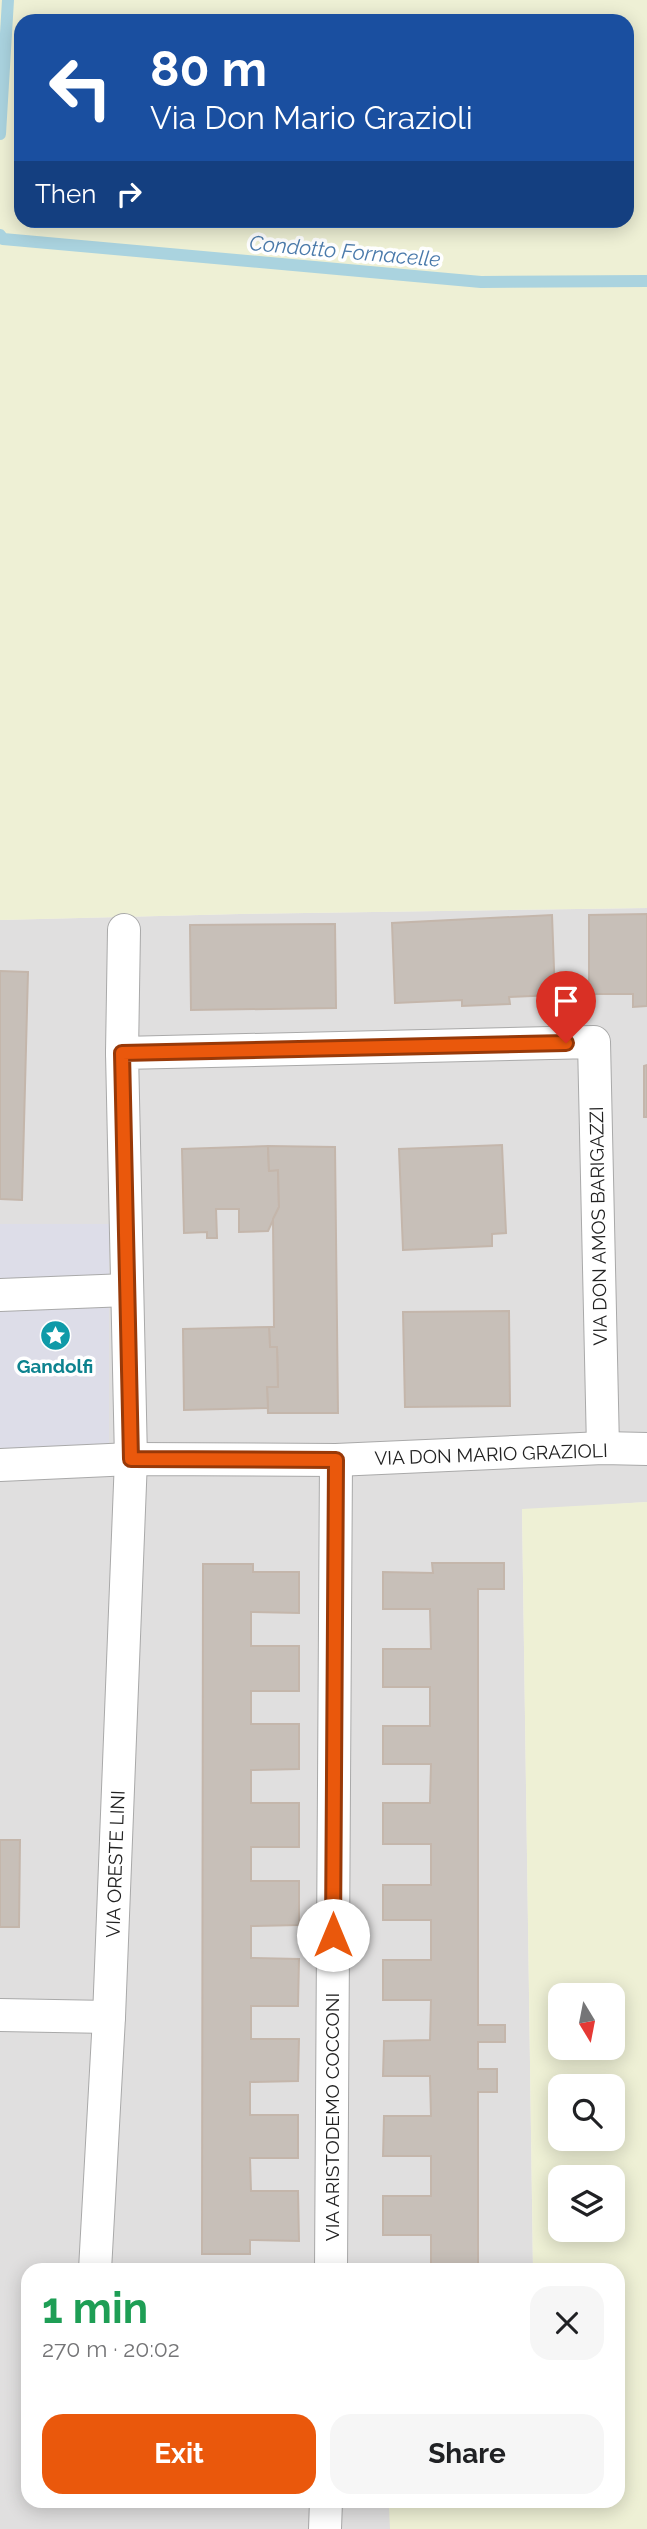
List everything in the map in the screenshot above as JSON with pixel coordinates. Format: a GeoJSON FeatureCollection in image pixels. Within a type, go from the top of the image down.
{"type":"FeatureCollection","features":[{"type":"Feature","properties":{"kind":"street"},"geometry":{"type":"LineString","coordinates":[[124,930],[122,1053],[131,1459]]}},
{"type":"Feature","properties":{"kind":"street","name":"VIA DON AMOS BARIGAZZI"},"geometry":{"type":"LineString","coordinates":[[122,1053],[594,1042],[603,1448]]}},
{"type":"Feature","properties":{"kind":"street"},"geometry":{"type":"LineString","coordinates":[[0,1295],[127,1290]]}},
{"type":"Feature","properties":{"kind":"street","name":"VIA DON MARIO GRAZIOLI"},"geometry":{"type":"LineString","coordinates":[[0,1465],[131,1459],[336,1460],[603,1448],[647,1449]]}},
{"type":"Feature","properties":{"kind":"street","name":"VIA ORESTE LINI"},"geometry":{"type":"LineString","coordinates":[[95,2263],[109,2017],[131,1459]]}},
{"type":"Feature","properties":{"kind":"street","name":"VIA ARISTODEMO COCCONI"},"geometry":{"type":"LineString","coordinates":[[331,2263],[336,1460]]}},
{"type":"Feature","properties":{"kind":"street"},"geometry":{"type":"LineString","coordinates":[[0,2015],[109,2017]]}},
{"type":"Feature","properties":{"kind":"street"},"geometry":{"type":"LineString","coordinates":[[325,2529],[326,2508]]}},
{"type":"Feature","properties":{"kind":"shaded area"},"geometry":{"type":"Polygon","coordinates":[[[647,908],[647,1502],[522,1510],[533,2263],[21,2263],[21,2508],[390,2508],[390,2529],[0,2529],[0,920],[647,908]]]}},
{"type":"Feature","properties":{"kind":"shaded area","name":"Gandolfi"},"geometry":{"type":"Polygon","coordinates":[[[0,1224],[109,1224],[109,1447],[0,1450],[0,1224]]]}},
{"type":"Feature","properties":{"kind":"green space"},"geometry":{"type":"Polygon","coordinates":[[[0,0],[647,0],[647,908],[0,920],[0,0]]]}},
{"type":"Feature","properties":{"kind":"green space"},"geometry":{"type":"Polygon","coordinates":[[[647,1502],[647,2529],[390,2529],[389,2508],[625,2508],[625,2263],[533,2263],[522,1509],[647,1502]]]}},
{"type":"Feature","properties":{"kind":"building"},"geometry":{"type":"Polygon","coordinates":[[[647,914],[647,1006],[633,1007],[633,994],[589,994],[589,915],[647,914]]]}},
{"type":"Feature","properties":{"kind":"building"},"geometry":{"type":"Polygon","coordinates":[[[552,915],[555,995],[509,997],[510,1004],[462,1006],[462,1000],[395,1003],[392,923],[552,915]]]}},
{"type":"Feature","properties":{"kind":"building"},"geometry":{"type":"Polygon","coordinates":[[[335,924],[336,1008],[191,1010],[190,925],[335,924]]]}},
{"type":"Feature","properties":{"kind":"building"},"geometry":{"type":"Polygon","coordinates":[[[0,971],[28,972],[22,1200],[0,1199],[0,971]]]}},
{"type":"Feature","properties":{"kind":"building"},"geometry":{"type":"Polygon","coordinates":[[[647,1065],[647,1117],[644,1117],[644,1066],[647,1065]]]}},
{"type":"Feature","properties":{"kind":"building"},"geometry":{"type":"Polygon","coordinates":[[[502,1145],[506,1233],[492,1234],[492,1246],[403,1250],[399,1149],[502,1145]]]}},
{"type":"Feature","properties":{"kind":"building"},"geometry":{"type":"Polygon","coordinates":[[[268,1146],[269,1171],[278,1170],[279,1207],[268,1231],[239,1232],[239,1209],[216,1209],[217,1238],[207,1238],[207,1232],[184,1233],[182,1149],[268,1146]]]}},
{"type":"Feature","properties":{"kind":"building"},"geometry":{"type":"Polygon","coordinates":[[[268,1146],[335,1147],[338,1413],[268,1413],[267,1387],[278,1387],[277,1347],[270,1347],[269,1327],[274,1327],[273,1219],[279,1207],[278,1170],[269,1171],[268,1146]]]}},
{"type":"Feature","properties":{"kind":"building"},"geometry":{"type":"Polygon","coordinates":[[[509,1311],[510,1406],[405,1407],[403,1312],[509,1311]]]}},
{"type":"Feature","properties":{"kind":"building"},"geometry":{"type":"Polygon","coordinates":[[[269,1327],[270,1347],[277,1347],[278,1387],[267,1387],[268,1408],[184,1410],[183,1329],[269,1327]]]}},
{"type":"Feature","properties":{"kind":"building"},"geometry":{"type":"Polygon","coordinates":[[[432,1563],[504,1563],[504,1589],[478,1589],[478,2025],[505,2025],[505,2042],[478,2042],[478,2069],[497,2069],[497,2092],[478,2092],[478,2263],[431,2263],[431,2235],[383,2235],[383,2196],[431,2196],[431,2156],[383,2156],[384,2116],[431,2116],[430,2076],[383,2076],[384,2041],[430,2040],[431,2000],[383,2000],[383,1960],[431,1960],[431,1920],[383,1920],[383,1885],[431,1885],[431,1844],[383,1844],[383,1803],[430,1803],[431,1764],[383,1764],[383,1726],[430,1726],[430,1687],[383,1687],[383,1649],[431,1649],[430,1609],[383,1609],[383,1572],[433,1573],[432,1563]]]}},
{"type":"Feature","properties":{"kind":"building"},"geometry":{"type":"Polygon","coordinates":[[[203,1564],[253,1564],[253,1572],[299,1572],[299,1613],[251,1612],[251,1646],[299,1646],[299,1691],[251,1691],[251,1724],[299,1724],[299,1769],[251,1770],[251,1803],[299,1803],[299,1847],[251,1847],[251,1881],[299,1881],[299,1925],[251,1926],[251,1958],[299,1959],[298,2006],[251,2006],[251,2039],[299,2039],[298,2081],[250,2082],[250,2115],[298,2115],[298,2158],[250,2158],[251,2191],[298,2191],[299,2241],[250,2240],[250,2254],[202,2254],[203,1564]]]}},
{"type":"Feature","properties":{"kind":"building"},"geometry":{"type":"Polygon","coordinates":[[[0,1840],[20,1840],[19,1927],[0,1927],[0,1840]]]}},
{"type":"Feature","properties":{"kind":"waterway","name":"Condotto Fornacelle"},"geometry":{"type":"LineString","coordinates":[[0,134],[8,0]]}},
{"type":"Feature","properties":{"kind":"waterway","name":"Condotto Fornacelle"},"geometry":{"type":"LineString","coordinates":[[0,235],[3,239],[481,282],[647,281]]}},
{"type":"Feature","properties":{"kind":"place","name":"Gandolfi"},"geometry":{"type":"Point","coordinates":[55,1335]}},
{"type":"Feature","properties":{"kind":"route"},"geometry":{"type":"LineString","coordinates":[[333,1935],[336,1460],[131,1459],[122,1053],[566,1043]]}}]}
